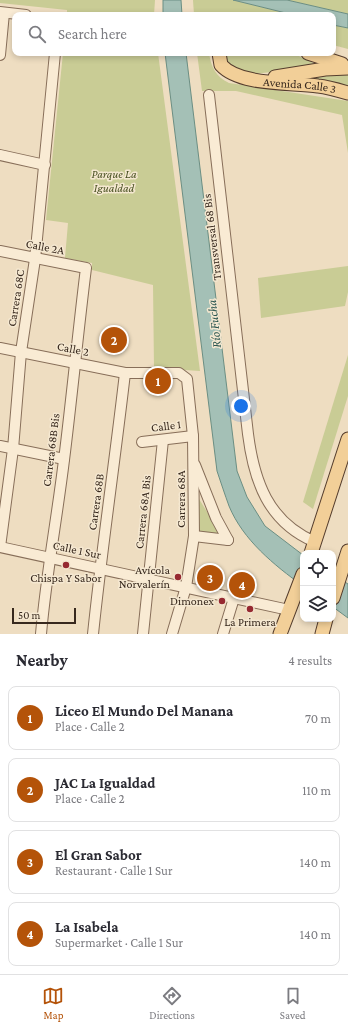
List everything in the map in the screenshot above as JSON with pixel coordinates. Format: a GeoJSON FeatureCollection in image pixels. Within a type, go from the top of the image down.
{"type":"FeatureCollection","features":[{"type":"Feature","properties":{"kind":"main road"},"geometry":{"type":"LineString","coordinates":[[336,55],[348,58]]}},
{"type":"Feature","properties":{"kind":"main road","name":"Avenida Calle 3"},"geometry":{"type":"LineString","coordinates":[[219,56],[221,66],[226,71],[234,75],[319,86],[348,94]]}},
{"type":"Feature","properties":{"kind":"main road","name":"Avenida Calle 3"},"geometry":{"type":"LineString","coordinates":[[317,56],[348,67]]}},
{"type":"Feature","properties":{"kind":"main road","name":"Avenida Calle 3"},"geometry":{"type":"LineString","coordinates":[[252,78],[267,78],[348,67]]}},
{"type":"Feature","properties":{"kind":"main road"},"geometry":{"type":"LineString","coordinates":[[313,548],[348,439]]}},
{"type":"Feature","properties":{"kind":"main road"},"geometry":{"type":"LineString","coordinates":[[336,589],[345,563]]}},
{"type":"Feature","properties":{"kind":"main road"},"geometry":{"type":"LineString","coordinates":[[280,634],[300,581]]}},
{"type":"Feature","properties":{"kind":"main road"},"geometry":{"type":"LineString","coordinates":[[322,634],[325,622]]}},
{"type":"Feature","properties":{"kind":"street"},"geometry":{"type":"LineString","coordinates":[[0,55],[2,12],[12,13]]}},
{"type":"Feature","properties":{"kind":"street","name":"Carrera 68C"},"geometry":{"type":"LineString","coordinates":[[0,547],[13,448],[21,352],[35,259],[55,56]]}},
{"type":"Feature","properties":{"kind":"street","name":"Transversal 68 Bis"},"geometry":{"type":"LineString","coordinates":[[209,95],[248,434],[254,466],[263,491],[273,511],[313,548]]}},
{"type":"Feature","properties":{"kind":"street"},"geometry":{"type":"LineString","coordinates":[[0,155],[45,165]]}},
{"type":"Feature","properties":{"kind":"street","name":"Calle 2A"},"geometry":{"type":"LineString","coordinates":[[0,251],[86,268]]}},
{"type":"Feature","properties":{"kind":"street","name":"Carrera 68B Bis"},"geometry":{"type":"LineString","coordinates":[[41,634],[44,593],[64,459],[86,268]]}},
{"type":"Feature","properties":{"kind":"street","name":"Calle 2"},"geometry":{"type":"LineString","coordinates":[[0,348],[124,373],[179,374],[187,379],[192,436]]}},
{"type":"Feature","properties":{"kind":"street","name":"Carrera 68B"},"geometry":{"type":"LineString","coordinates":[[94,634],[100,568],[114,469],[124,373]]}},
{"type":"Feature","properties":{"kind":"street"},"geometry":{"type":"LineString","coordinates":[[192,436],[194,462]]}},
{"type":"Feature","properties":{"kind":"street","name":"Calle 1"},"geometry":{"type":"LineString","coordinates":[[142,442],[192,436]]}},
{"type":"Feature","properties":{"kind":"street","name":"Carrera 68A Bis"},"geometry":{"type":"LineString","coordinates":[[143,634],[163,440]]}},
{"type":"Feature","properties":{"kind":"street"},"geometry":{"type":"LineString","coordinates":[[0,446],[64,459]]}},
{"type":"Feature","properties":{"kind":"street","name":"Carrera 68A"},"geometry":{"type":"LineString","coordinates":[[172,634],[186,587],[194,536],[194,462]]}},
{"type":"Feature","properties":{"kind":"street","name":"Carrera 68A"},"geometry":{"type":"LineString","coordinates":[[194,462],[216,518],[228,540],[194,536]]}},
{"type":"Feature","properties":{"kind":"street","name":"Calle 1 Sur"},"geometry":{"type":"LineString","coordinates":[[0,547],[289,610]]}},
{"type":"Feature","properties":{"kind":"street"},"geometry":{"type":"LineString","coordinates":[[223,634],[234,598]]}},
{"type":"Feature","properties":{"kind":"green space"},"geometry":{"type":"Polygon","coordinates":[[[0,0],[155,0],[154,12],[67,12],[67,10],[0,3],[0,0]]]}},
{"type":"Feature","properties":{"kind":"green space"},"geometry":{"type":"Polygon","coordinates":[[[193,0],[233,0],[282,12],[194,12],[193,0]]]}},
{"type":"Feature","properties":{"kind":"green space"},"geometry":{"type":"Polygon","coordinates":[[[287,0],[348,0],[348,14],[287,0]]]}},
{"type":"Feature","properties":{"kind":"green space"},"geometry":{"type":"Polygon","coordinates":[[[336,26],[348,28],[348,49],[336,46],[336,26]]]}},
{"type":"Feature","properties":{"kind":"green space","name":"Parque La Igualdad"},"geometry":{"type":"Polygon","coordinates":[[[63,56],[158,56],[200,371],[154,368],[153,285],[92,270],[92,263],[65,258],[68,223],[46,220],[63,56]]]}},
{"type":"Feature","properties":{"kind":"green space"},"geometry":{"type":"Polygon","coordinates":[[[197,56],[210,56],[211,63],[217,75],[229,83],[348,101],[348,153],[342,115],[236,91],[202,91],[197,56]]]}},
{"type":"Feature","properties":{"kind":"green space"},"geometry":{"type":"Polygon","coordinates":[[[223,56],[299,56],[317,65],[315,67],[253,74],[227,67],[223,56]]]}},
{"type":"Feature","properties":{"kind":"green space"},"geometry":{"type":"Polygon","coordinates":[[[338,74],[348,75],[348,89],[293,78],[338,74]]]}},
{"type":"Feature","properties":{"kind":"green space"},"geometry":{"type":"Polygon","coordinates":[[[348,266],[348,292],[345,306],[261,318],[258,278],[348,266]]]}},
{"type":"Feature","properties":{"kind":"green space"},"geometry":{"type":"Polygon","coordinates":[[[348,355],[348,396],[313,509],[303,502],[348,355]]]}},
{"type":"Feature","properties":{"kind":"green space"},"geometry":{"type":"Polygon","coordinates":[[[199,499],[221,534],[196,532],[199,499]]]}},
{"type":"Feature","properties":{"kind":"water"},"geometry":{"type":"Polygon","coordinates":[[[163,0],[181,0],[182,12],[163,12],[163,0]]]}},
{"type":"Feature","properties":{"kind":"water"},"geometry":{"type":"Polygon","coordinates":[[[233,0],[287,0],[348,14],[348,28],[336,26],[336,12],[282,12],[233,0]]]}},
{"type":"Feature","properties":{"kind":"water","name":"Río Fucha"},"geometry":{"type":"Polygon","coordinates":[[[165,56],[186,56],[237,471],[247,497],[265,526],[300,553],[300,584],[260,551],[242,530],[229,506],[217,471],[165,56]]]}},
{"type":"Feature","properties":{"kind":"water"},"geometry":{"type":"Polygon","coordinates":[[[336,576],[348,584],[348,618],[336,609],[336,576]]]}},
{"type":"Feature","properties":{"kind":"place","name":"JAC La Igualdad"},"geometry":{"type":"Point","coordinates":[114,340]}},
{"type":"Feature","properties":{"kind":"place","name":"Liceo El Mundo Del Manana"},"geometry":{"type":"Point","coordinates":[158,381]}},
{"type":"Feature","properties":{"kind":"place","name":"Chispa Y Sabor"},"geometry":{"type":"Point","coordinates":[66,565]}},
{"type":"Feature","properties":{"kind":"place","name":"Avícola Norvalerín"},"geometry":{"type":"Point","coordinates":[178,577]}},
{"type":"Feature","properties":{"kind":"place","name":"El Gran Sabor"},"geometry":{"type":"Point","coordinates":[210,578]}},
{"type":"Feature","properties":{"kind":"place","name":"La Isabela"},"geometry":{"type":"Point","coordinates":[242,585]}},
{"type":"Feature","properties":{"kind":"place","name":"Dimonex"},"geometry":{"type":"Point","coordinates":[222,601]}},
{"type":"Feature","properties":{"kind":"place","name":"La Primera"},"geometry":{"type":"Point","coordinates":[250,609]}}]}
